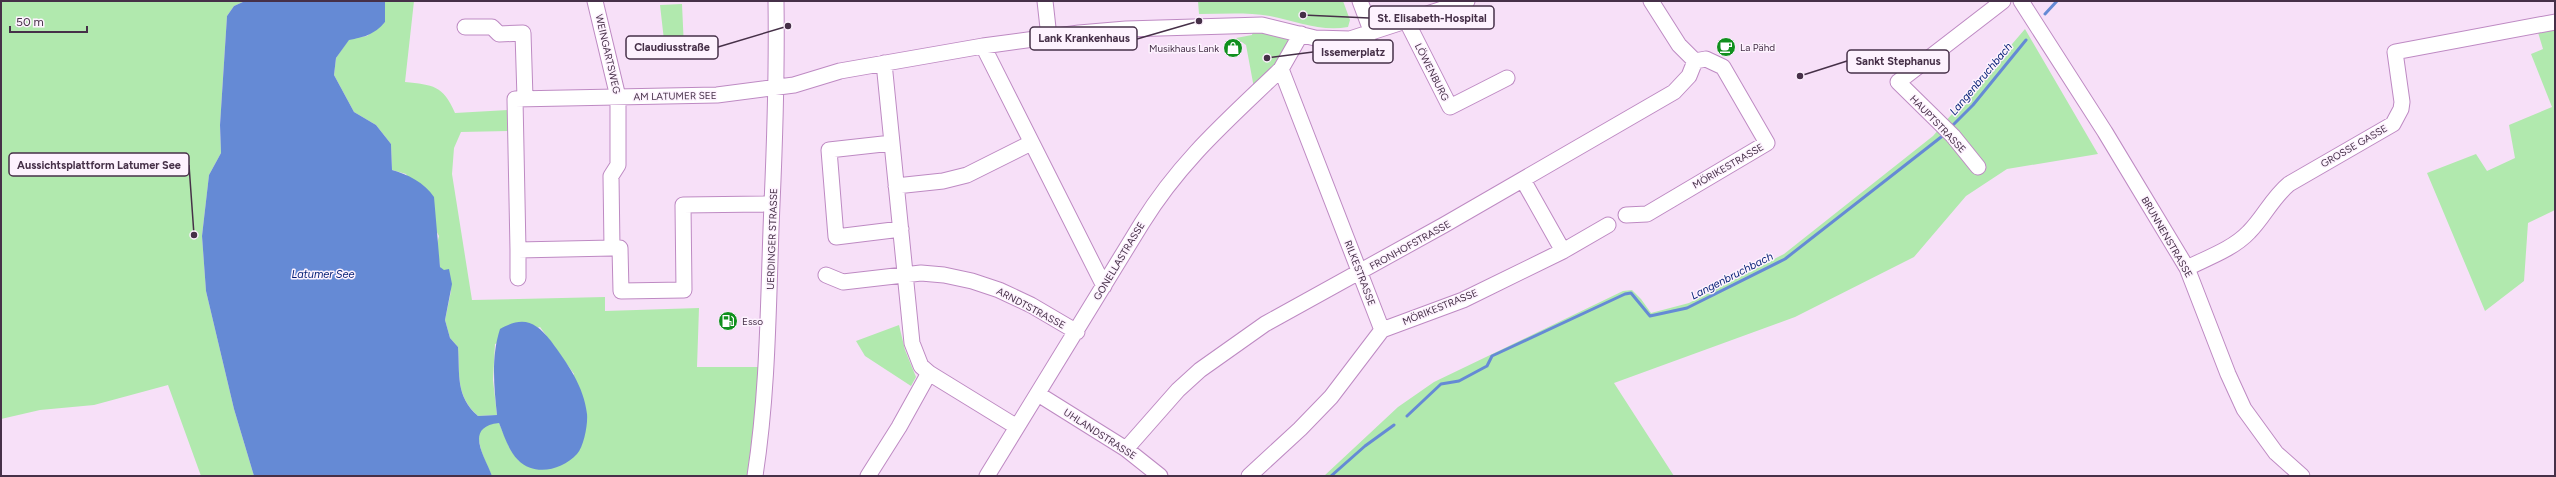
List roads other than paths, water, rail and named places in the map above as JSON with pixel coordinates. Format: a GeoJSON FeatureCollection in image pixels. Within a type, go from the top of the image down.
{"type":"FeatureCollection","features":[{"type":"Feature","properties":{"kind":"street","name":"WEINGARTSWEG"},"geometry":{"type":"LineString","coordinates":[[595,1],[618,97],[618,164],[611,176],[612,248]]}},
{"type":"Feature","properties":{"kind":"street","name":"UERDINGER STRASSE"},"geometry":{"type":"LineString","coordinates":[[755,476],[763,421],[769,343],[772,204],[777,88],[776,1]]}},
{"type":"Feature","properties":{"kind":"street"},"geometry":{"type":"LineString","coordinates":[[1045,1],[1049,37]]}},
{"type":"Feature","properties":{"kind":"street"},"geometry":{"type":"LineString","coordinates":[[1360,1],[1372,34]]}},
{"type":"Feature","properties":{"kind":"street"},"geometry":{"type":"LineString","coordinates":[[1281,69],[1301,34],[1330,40],[1350,39],[1372,34],[1467,1]]}},
{"type":"Feature","properties":{"kind":"street"},"geometry":{"type":"LineString","coordinates":[[1651,1],[1680,45],[1693,57]]}},
{"type":"Feature","properties":{"kind":"street","name":"HAUPTSTRASSE"},"geometry":{"type":"LineString","coordinates":[[1978,167],[1953,136],[1898,82],[2003,1]]}},
{"type":"Feature","properties":{"kind":"street","name":"BRUNNENSTRASSE"},"geometry":{"type":"LineString","coordinates":[[2021,1],[2105,132],[2186,268],[2228,374],[2244,409],[2276,454],[2302,476]]}},
{"type":"Feature","properties":{"kind":"street","name":"LÖWENBURG"},"geometry":{"type":"LineString","coordinates":[[1407,22],[1450,107],[1507,78]]}},
{"type":"Feature","properties":{"kind":"street","name":"GROSSE GASSE"},"geometry":{"type":"LineString","coordinates":[[2186,268],[2239,241],[2250,232],[2277,194],[2289,184],[2393,124],[2401,109],[2402,102],[2395,52],[2555,22]]}},
{"type":"Feature","properties":{"kind":"street","name":"AM LATUMER SEE"},"geometry":{"type":"LineString","coordinates":[[525,98],[717,95],[777,88],[884,63],[983,46],[1126,29],[1240,24],[1278,28],[1301,34]]}},
{"type":"Feature","properties":{"kind":"street"},"geometry":{"type":"LineString","coordinates":[[465,27],[492,27],[499,34],[523,33],[525,98],[515,99],[518,278]]}},
{"type":"Feature","properties":{"kind":"street"},"geometry":{"type":"LineString","coordinates":[[983,46],[1104,286]]}},
{"type":"Feature","properties":{"kind":"street","name":"FRONHOFSTRASSE"},"geometry":{"type":"LineString","coordinates":[[1126,449],[1178,390],[1226,350],[1265,324],[1360,273],[1665,99],[1684,84],[1694,70],[1693,57]]}},
{"type":"Feature","properties":{"kind":"street","name":"MÖRIKESTRASSE"},"geometry":{"type":"LineString","coordinates":[[1626,215],[1647,214],[1767,143],[1723,67],[1706,59],[1693,57]]}},
{"type":"Feature","properties":{"kind":"street"},"geometry":{"type":"LineString","coordinates":[[884,63],[912,343],[921,366],[929,373],[1017,427]]}},
{"type":"Feature","properties":{"kind":"street","name":"RILKESTRASSE"},"geometry":{"type":"LineString","coordinates":[[1281,69],[1382,330]]}},
{"type":"Feature","properties":{"kind":"street","name":"GONELLASTRASSE"},"geometry":{"type":"LineString","coordinates":[[987,476],[1077,332],[1145,218],[1186,162],[1281,69]]}},
{"type":"Feature","properties":{"kind":"street"},"geometry":{"type":"LineString","coordinates":[[892,143],[829,150],[836,236],[901,229]]}},
{"type":"Feature","properties":{"kind":"street"},"geometry":{"type":"LineString","coordinates":[[896,186],[943,181],[967,175],[1032,143]]}},
{"type":"Feature","properties":{"kind":"street"},"geometry":{"type":"LineString","coordinates":[[1523,180],[1563,251]]}},
{"type":"Feature","properties":{"kind":"street"},"geometry":{"type":"LineString","coordinates":[[518,250],[620,248],[620,291],[684,290],[683,205],[772,204]]}},
{"type":"Feature","properties":{"kind":"street","name":"MÖRIKESTRASSE"},"geometry":{"type":"LineString","coordinates":[[1382,330],[1463,300],[1563,251],[1608,225]]}},
{"type":"Feature","properties":{"kind":"street","name":"ARNDTSTRASSE"},"geometry":{"type":"LineString","coordinates":[[826,274],[843,282],[906,274],[944,274],[999,290],[1077,332]]}},
{"type":"Feature","properties":{"kind":"street"},"geometry":{"type":"LineString","coordinates":[[1249,476],[1300,429],[1331,397],[1382,330]]}},
{"type":"Feature","properties":{"kind":"street"},"geometry":{"type":"LineString","coordinates":[[868,476],[903,420],[929,373]]}},
{"type":"Feature","properties":{"kind":"street","name":"UHLANDSTRASSE"},"geometry":{"type":"LineString","coordinates":[[1038,394],[1126,449],[1160,476]]}},
{"type":"Feature","properties":{"kind":"water","name":"Latumer See"},"geometry":{"type":"Polygon","coordinates":[[[245,1],[385,1],[385,22],[377,30],[368,35],[349,40],[336,58],[334,75],[354,112],[376,125],[391,144],[392,170],[404,174],[421,183],[434,197],[440,267],[444,270],[449,269],[452,284],[445,320],[450,338],[458,347],[460,384],[465,401],[478,416],[497,415],[494,361],[500,329],[508,325],[522,322],[534,325],[551,341],[569,366],[579,384],[585,404],[587,418],[585,435],[582,446],[571,460],[556,467],[540,470],[525,465],[518,460],[512,452],[499,423],[488,426],[482,430],[479,436],[481,451],[492,476],[254,476],[234,409],[206,291],[202,236],[209,175],[221,153],[220,125],[227,16],[234,6],[245,1]]]}},
{"type":"Feature","properties":{"kind":"waterway","name":"Langenbruchbach"},"geometry":{"type":"LineString","coordinates":[[2045,14],[2057,1]]}},
{"type":"Feature","properties":{"kind":"waterway","name":"Langenbruchbach"},"geometry":{"type":"LineString","coordinates":[[1950,128],[1973,105],[2026,40]]}},
{"type":"Feature","properties":{"kind":"waterway","name":"Langenbruchbach"},"geometry":{"type":"LineString","coordinates":[[1407,416],[1441,384],[1459,381],[1487,366],[1492,356],[1625,294],[1631,293],[1650,316],[1687,308],[1785,259],[1945,134]]}},
{"type":"Feature","properties":{"kind":"waterway","name":"Langenbruchbach"},"geometry":{"type":"LineString","coordinates":[[1331,476],[1365,446],[1394,425]]}},
{"type":"Feature","properties":{"kind":"place","name":"St. Elisabeth-Hospital"},"geometry":{"type":"Point","coordinates":[1303,15]}},
{"type":"Feature","properties":{"kind":"place","name":"Lank Krankenhaus"},"geometry":{"type":"Point","coordinates":[1199,21]}},
{"type":"Feature","properties":{"kind":"place","name":"Claudiusstraße"},"geometry":{"type":"Point","coordinates":[788,26]}},
{"type":"Feature","properties":{"kind":"place","name":"La Pähd"},"geometry":{"type":"Point","coordinates":[1726,47]}},
{"type":"Feature","properties":{"kind":"place","name":"Musikhaus Lank"},"geometry":{"type":"Point","coordinates":[1233,48]}},
{"type":"Feature","properties":{"kind":"place","name":"Issemerplatz"},"geometry":{"type":"Point","coordinates":[1267,58]}},
{"type":"Feature","properties":{"kind":"place","name":"Sankt Stephanus"},"geometry":{"type":"Point","coordinates":[1800,76]}},
{"type":"Feature","properties":{"kind":"place","name":"Aussichtsplattform Latumer See"},"geometry":{"type":"Point","coordinates":[194,235]}},
{"type":"Feature","properties":{"kind":"place","name":"Esso"},"geometry":{"type":"Point","coordinates":[728,321]}}]}
